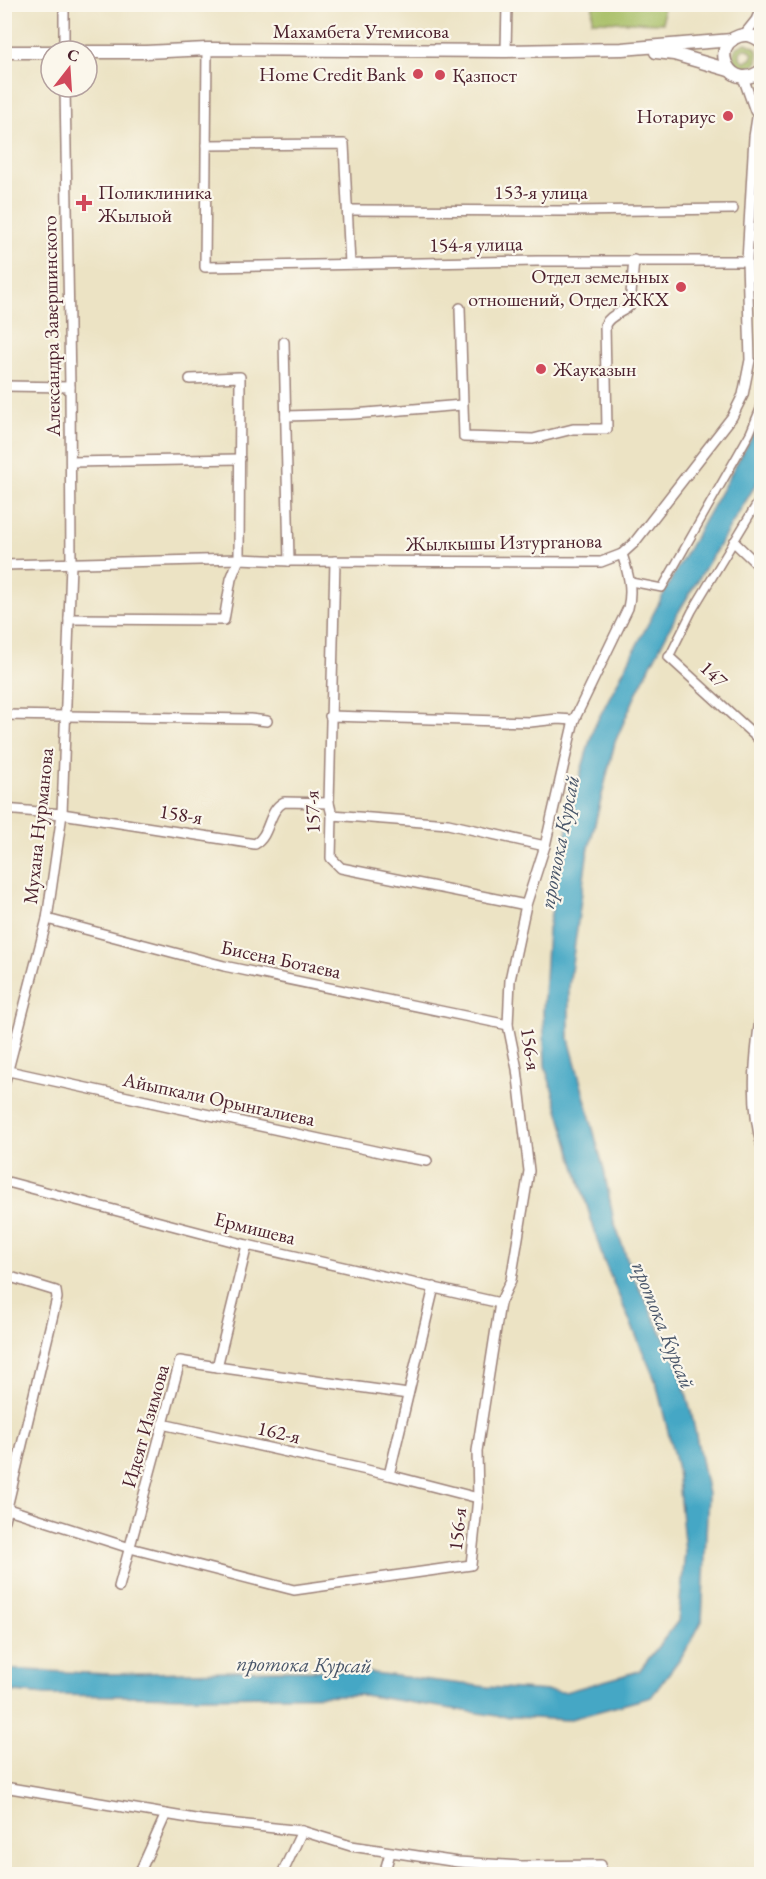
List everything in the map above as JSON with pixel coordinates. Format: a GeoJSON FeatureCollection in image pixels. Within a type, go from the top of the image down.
{"type":"FeatureCollection","features":[{"type":"Feature","properties":{"kind":"street"},"geometry":{"type":"LineString","coordinates":[[64,4],[64,39]]}},
{"type":"Feature","properties":{"kind":"street"},"geometry":{"type":"LineString","coordinates":[[506,51],[507,4]]}},
{"type":"Feature","properties":{"kind":"street"},"geometry":{"type":"LineString","coordinates":[[752,35],[760,11]]}},
{"type":"Feature","properties":{"kind":"street"},"geometry":{"type":"LineString","coordinates":[[634,49],[732,40],[752,35],[762,42]]}},
{"type":"Feature","properties":{"kind":"street"},"geometry":{"type":"LineString","coordinates":[[732,40],[727,45],[724,58],[754,103],[756,117]]}},
{"type":"Feature","properties":{"kind":"street"},"geometry":{"type":"LineString","coordinates":[[207,49],[206,145],[344,144],[350,264]]}},
{"type":"Feature","properties":{"kind":"street","name":"Махамбета Утемисова"},"geometry":{"type":"LineString","coordinates":[[99,52],[207,49],[506,51],[634,49]]}},
{"type":"Feature","properties":{"kind":"street"},"geometry":{"type":"LineString","coordinates":[[634,49],[674,54],[736,75],[761,88]]}},
{"type":"Feature","properties":{"kind":"street"},"geometry":{"type":"LineString","coordinates":[[4,52],[39,52]]}},
{"type":"Feature","properties":{"kind":"street"},"geometry":{"type":"LineString","coordinates":[[736,75],[748,77],[762,70]]}},
{"type":"Feature","properties":{"kind":"street","name":"Жылкышы Изтурганова"},"geometry":{"type":"LineString","coordinates":[[4,565],[239,559],[601,562],[622,554],[634,543],[732,417],[742,395],[750,360],[747,261],[754,137],[761,88]]}},
{"type":"Feature","properties":{"kind":"street","name":"Александра Завершинского"},"geometry":{"type":"LineString","coordinates":[[65,99],[71,564]]}},
{"type":"Feature","properties":{"kind":"street","name":"154-я улица"},"geometry":{"type":"LineString","coordinates":[[206,145],[205,267],[634,260],[747,261]]}},
{"type":"Feature","properties":{"kind":"street","name":"153-я улица"},"geometry":{"type":"LineString","coordinates":[[349,210],[733,209]]}},
{"type":"Feature","properties":{"kind":"street"},"geometry":{"type":"LineString","coordinates":[[460,308],[464,437],[533,439],[573,429],[607,429],[605,325],[608,319],[626,309],[630,304],[634,260]]}},
{"type":"Feature","properties":{"kind":"street"},"geometry":{"type":"LineString","coordinates":[[284,342],[290,561]]}},
{"type":"Feature","properties":{"kind":"street"},"geometry":{"type":"LineString","coordinates":[[69,619],[224,620],[231,579],[239,559],[240,377],[190,379]]}},
{"type":"Feature","properties":{"kind":"street"},"geometry":{"type":"LineString","coordinates":[[4,386],[70,387]]}},
{"type":"Feature","properties":{"kind":"street"},"geometry":{"type":"LineString","coordinates":[[631,582],[662,588],[750,433],[762,400]]}},
{"type":"Feature","properties":{"kind":"street"},"geometry":{"type":"LineString","coordinates":[[286,416],[354,414],[462,405]]}},
{"type":"Feature","properties":{"kind":"street"},"geometry":{"type":"LineString","coordinates":[[71,462],[240,459]]}},
{"type":"Feature","properties":{"kind":"street"},"geometry":{"type":"LineString","coordinates":[[669,657],[692,611],[762,495]]}},
{"type":"Feature","properties":{"kind":"street"},"geometry":{"type":"LineString","coordinates":[[734,542],[762,569]]}},
{"type":"Feature","properties":{"kind":"street","name":"156-я"},"geometry":{"type":"LineString","coordinates":[[130,1548],[294,1590],[471,1565],[478,1498],[477,1451],[500,1303],[511,1280],[529,1171],[517,1069],[508,1025],[510,980],[526,904],[545,846],[574,720],[628,608],[632,594],[631,582],[622,554]]}},
{"type":"Feature","properties":{"kind":"street","name":"157-я"},"geometry":{"type":"LineString","coordinates":[[335,561],[330,716],[331,858],[341,868],[526,904]]}},
{"type":"Feature","properties":{"kind":"street","name":"Мухана Нурманова"},"geometry":{"type":"LineString","coordinates":[[4,1085],[6,1070],[47,919],[62,814],[71,564]]}},
{"type":"Feature","properties":{"kind":"street","name":"147"},"geometry":{"type":"LineString","coordinates":[[669,657],[762,742]]}},
{"type":"Feature","properties":{"kind":"street"},"geometry":{"type":"LineString","coordinates":[[4,722],[5,714],[250,719],[267,722]]}},
{"type":"Feature","properties":{"kind":"street"},"geometry":{"type":"LineString","coordinates":[[330,716],[530,722],[558,718],[574,720]]}},
{"type":"Feature","properties":{"kind":"street","name":"158-я"},"geometry":{"type":"LineString","coordinates":[[4,809],[62,814],[255,844],[262,838],[278,805],[284,802],[329,803]]}},
{"type":"Feature","properties":{"kind":"street"},"geometry":{"type":"LineString","coordinates":[[332,815],[448,824],[545,846]]}},
{"type":"Feature","properties":{"kind":"street","name":"Бисена Ботаева"},"geometry":{"type":"LineString","coordinates":[[47,919],[224,966],[508,1025]]}},
{"type":"Feature","properties":{"kind":"street"},"geometry":{"type":"LineString","coordinates":[[762,1006],[756,1049],[754,1101],[762,1147]]}},
{"type":"Feature","properties":{"kind":"street","name":"Айыпкали Орынгалиева"},"geometry":{"type":"LineString","coordinates":[[6,1070],[427,1161]]}},
{"type":"Feature","properties":{"kind":"street","name":"Ермишева"},"geometry":{"type":"LineString","coordinates":[[4,1181],[247,1245],[500,1303]]}},
{"type":"Feature","properties":{"kind":"street"},"geometry":{"type":"LineString","coordinates":[[247,1245],[217,1367],[408,1394]]}},
{"type":"Feature","properties":{"kind":"street"},"geometry":{"type":"LineString","coordinates":[[4,1275],[48,1287],[56,1291],[57,1298],[4,1520]]}},
{"type":"Feature","properties":{"kind":"street"},"geometry":{"type":"LineString","coordinates":[[389,1474],[434,1287]]}},
{"type":"Feature","properties":{"kind":"street","name":"Идеят Изимова"},"geometry":{"type":"LineString","coordinates":[[119,1587],[180,1361],[217,1367]]}},
{"type":"Feature","properties":{"kind":"street","name":"162-я"},"geometry":{"type":"LineString","coordinates":[[162,1424],[389,1474],[478,1498]]}},
{"type":"Feature","properties":{"kind":"street"},"geometry":{"type":"LineString","coordinates":[[8,1509],[130,1548]]}},
{"type":"Feature","properties":{"kind":"street"},"geometry":{"type":"LineString","coordinates":[[4,1787],[201,1820],[302,1831],[351,1846],[390,1853],[468,1863],[521,1866],[601,1865],[598,1875]]}},
{"type":"Feature","properties":{"kind":"street"},"geometry":{"type":"LineString","coordinates":[[139,1875],[166,1814]]}},
{"type":"Feature","properties":{"kind":"street"},"geometry":{"type":"LineString","coordinates":[[282,1875],[302,1831]]}},
{"type":"Feature","properties":{"kind":"street"},"geometry":{"type":"LineString","coordinates":[[384,1875],[390,1853]]}},
{"type":"Feature","properties":{"kind":"green space"},"geometry":{"type":"Polygon","coordinates":[[[593,5],[663,5],[663,23],[592,21],[593,5]]]}},
{"type":"Feature","properties":{"kind":"green space"},"geometry":{"type":"Polygon","coordinates":[[[746,43],[756,48],[758,56],[756,64],[744,68],[738,65],[734,57],[736,48],[746,43]],[[748,49],[740,52],[740,58],[745,62],[752,59],[753,54],[748,49]]]}},
{"type":"Feature","properties":{"kind":"water"},"geometry":{"type":"Polygon","coordinates":[[[761,415],[761,476],[676,616],[638,690],[615,742],[587,856],[569,986],[569,1039],[604,1170],[614,1222],[634,1278],[677,1363],[691,1411],[708,1494],[702,1621],[687,1649],[651,1697],[567,1720],[497,1716],[363,1695],[202,1697],[45,1695],[5,1691],[5,1669],[107,1674],[278,1670],[356,1671],[487,1687],[565,1692],[639,1671],[678,1621],[685,1552],[677,1469],[656,1382],[603,1259],[545,1066],[543,1012],[548,929],[572,802],[594,727],[673,576],[758,426],[761,415]]]}},
{"type":"Feature","properties":{"kind":"place","name":"Home Credit Bank"},"geometry":{"type":"Point","coordinates":[418,74]}},
{"type":"Feature","properties":{"kind":"place","name":"Қазпост"},"geometry":{"type":"Point","coordinates":[440,75]}},
{"type":"Feature","properties":{"kind":"place","name":"Нотариус"},"geometry":{"type":"Point","coordinates":[728,116]}},
{"type":"Feature","properties":{"kind":"place","name":"Поликлиника Жылыой"},"geometry":{"type":"Point","coordinates":[84,203]}},
{"type":"Feature","properties":{"kind":"place","name":"Отдел земельных отношений, Отдел ЖКХ"},"geometry":{"type":"Point","coordinates":[681,287]}},
{"type":"Feature","properties":{"kind":"place","name":"Жауказын"},"geometry":{"type":"Point","coordinates":[541,369]}},
{"type":"Feature","properties":{"kind":"water label","name":"протока Курсай"},"geometry":{"type":"Point","coordinates":[559,842]}},
{"type":"Feature","properties":{"kind":"water label","name":"протока Курсай"},"geometry":{"type":"Point","coordinates":[664,1325]}},
{"type":"Feature","properties":{"kind":"water label","name":"протока Курсай"},"geometry":{"type":"Point","coordinates":[304,1664]}}]}
